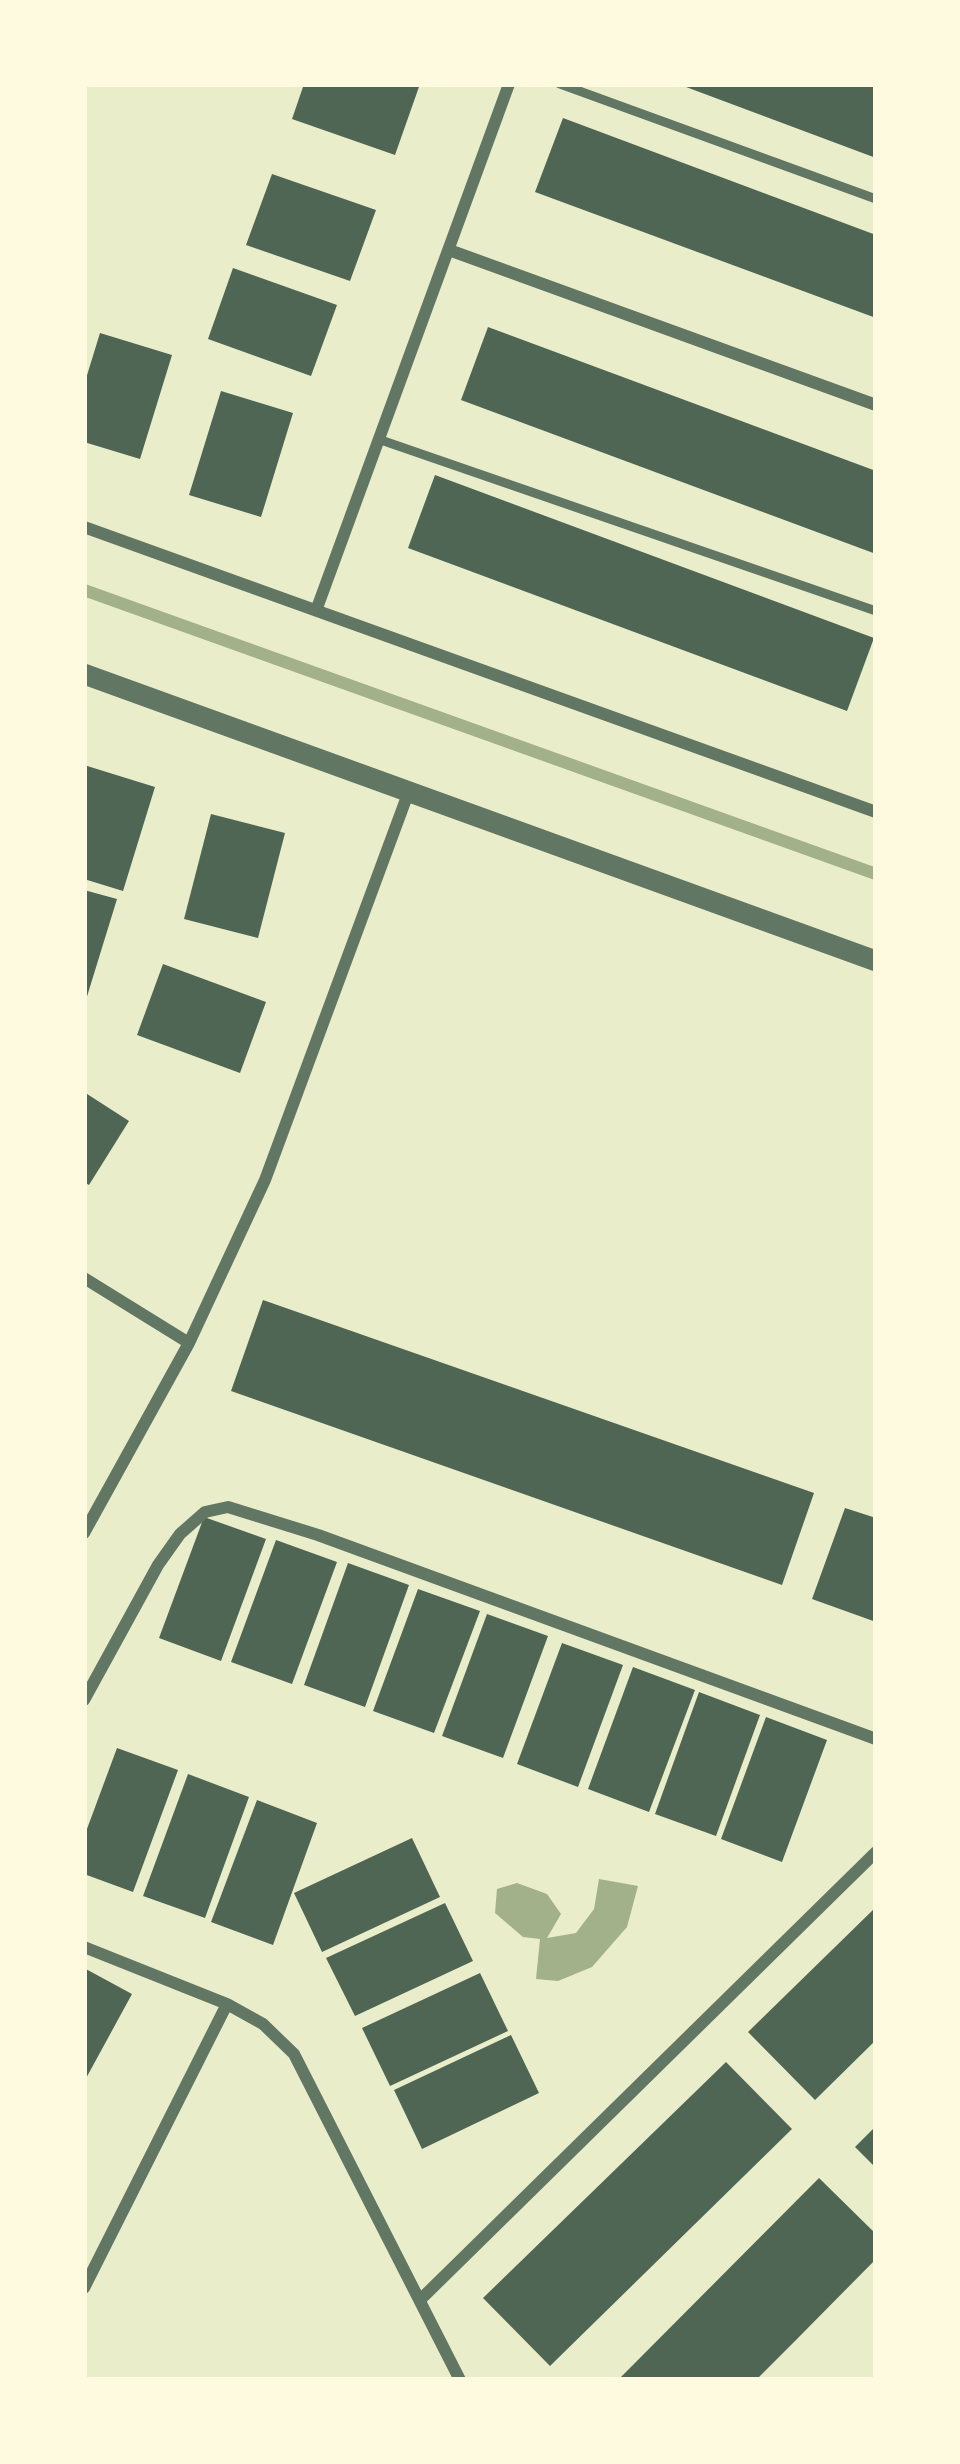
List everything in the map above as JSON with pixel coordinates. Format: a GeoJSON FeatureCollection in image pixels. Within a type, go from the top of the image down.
{"type":"FeatureCollection","features":[{"type":"Feature","properties":{"kind":"street"},"geometry":{"type":"LineString","coordinates":[[317,608],[509,84]]}},
{"type":"Feature","properties":{"kind":"street"},"geometry":{"type":"LineString","coordinates":[[449,250],[876,406]]}},
{"type":"Feature","properties":{"kind":"street"},"geometry":{"type":"LineString","coordinates":[[84,527],[876,812]]}},
{"type":"Feature","properties":{"kind":"street"},"geometry":{"type":"LineString","coordinates":[[84,674],[876,962]]}},
{"type":"Feature","properties":{"kind":"street"},"geometry":{"type":"LineString","coordinates":[[84,1533],[189,1343],[265,1180],[409,791]]}},
{"type":"Feature","properties":{"kind":"street"},"geometry":{"type":"LineString","coordinates":[[84,1277],[189,1343]]}},
{"type":"Feature","properties":{"kind":"street"},"geometry":{"type":"LineString","coordinates":[[84,1700],[158,1564],[180,1534],[205,1512],[228,1507],[317,1534],[876,1738]]}},
{"type":"Feature","properties":{"kind":"street"},"geometry":{"type":"LineString","coordinates":[[420,2300],[876,1852]]}},
{"type":"Feature","properties":{"kind":"street"},"geometry":{"type":"LineString","coordinates":[[84,1947],[227,2004],[262,2024],[294,2054],[460,2380]]}},
{"type":"Feature","properties":{"kind":"street"},"geometry":{"type":"LineString","coordinates":[[84,2288],[227,2004]]}},
{"type":"Feature","properties":{"kind":"lane"},"geometry":{"type":"LineString","coordinates":[[560,84],[876,199]]}},
{"type":"Feature","properties":{"kind":"lane"},"geometry":{"type":"LineString","coordinates":[[378,439],[876,611]]}},
{"type":"Feature","properties":{"kind":"shaded area"},"geometry":{"type":"Polygon","coordinates":[[[599,1879],[638,1886],[627,1927],[592,1967],[558,1981],[536,1979],[540,1939],[523,1937],[495,1913],[497,1889],[517,1883],[547,1894],[561,1914],[547,1938],[576,1933],[594,1909],[599,1879]]]}},
{"type":"Feature","properties":{"kind":"building"},"geometry":{"type":"Polygon","coordinates":[[[304,84],[420,84],[395,155],[292,119],[304,84]]]}},
{"type":"Feature","properties":{"kind":"building"},"geometry":{"type":"Polygon","coordinates":[[[678,84],[876,84],[876,158],[678,84]]]}},
{"type":"Feature","properties":{"kind":"building"},"geometry":{"type":"Polygon","coordinates":[[[563,118],[876,235],[876,318],[535,192],[563,118]]]}},
{"type":"Feature","properties":{"kind":"building"},"geometry":{"type":"Polygon","coordinates":[[[272,174],[376,210],[350,281],[246,245],[272,174]]]}},
{"type":"Feature","properties":{"kind":"building"},"geometry":{"type":"Polygon","coordinates":[[[233,268],[337,305],[311,376],[208,339],[233,268]]]}},
{"type":"Feature","properties":{"kind":"building"},"geometry":{"type":"Polygon","coordinates":[[[488,327],[876,471],[876,554],[461,400],[488,327]]]}},
{"type":"Feature","properties":{"kind":"building"},"geometry":{"type":"Polygon","coordinates":[[[100,333],[172,355],[140,459],[84,442],[84,385],[100,333]]]}},
{"type":"Feature","properties":{"kind":"building"},"geometry":{"type":"Polygon","coordinates":[[[221,391],[293,413],[261,517],[189,495],[221,391]]]}},
{"type":"Feature","properties":{"kind":"building"},"geometry":{"type":"Polygon","coordinates":[[[435,475],[874,638],[847,711],[408,548],[435,475]]]}},
{"type":"Feature","properties":{"kind":"building"},"geometry":{"type":"Polygon","coordinates":[[[84,765],[155,787],[123,891],[84,879],[84,765]]]}},
{"type":"Feature","properties":{"kind":"building"},"geometry":{"type":"Polygon","coordinates":[[[211,814],[285,833],[258,938],[184,919],[211,814]]]}},
{"type":"Feature","properties":{"kind":"building"},"geometry":{"type":"Polygon","coordinates":[[[84,890],[117,899],[85,1003],[84,1003],[84,890]]]}},
{"type":"Feature","properties":{"kind":"building"},"geometry":{"type":"Polygon","coordinates":[[[163,964],[266,1002],[240,1073],[137,1035],[163,964]]]}},
{"type":"Feature","properties":{"kind":"building"},"geometry":{"type":"Polygon","coordinates":[[[84,1092],[129,1121],[89,1185],[84,1182],[84,1092]]]}},
{"type":"Feature","properties":{"kind":"building"},"geometry":{"type":"Polygon","coordinates":[[[263,1300],[814,1493],[782,1585],[231,1391],[263,1300]]]}},
{"type":"Feature","properties":{"kind":"building"},"geometry":{"type":"Polygon","coordinates":[[[845,1508],[876,1518],[876,1622],[812,1599],[845,1508]]]}},
{"type":"Feature","properties":{"kind":"building"},"geometry":{"type":"Polygon","coordinates":[[[204,1517],[266,1539],[221,1661],[159,1638],[204,1517]]]}},
{"type":"Feature","properties":{"kind":"building"},"geometry":{"type":"Polygon","coordinates":[[[276,1540],[337,1562],[292,1684],[231,1662],[276,1540]]]}},
{"type":"Feature","properties":{"kind":"building"},"geometry":{"type":"Polygon","coordinates":[[[348,1563],[409,1585],[365,1707],[304,1685],[348,1563]]]}},
{"type":"Feature","properties":{"kind":"building"},"geometry":{"type":"Polygon","coordinates":[[[418,1589],[480,1611],[434,1733],[373,1711],[418,1589]]]}},
{"type":"Feature","properties":{"kind":"building"},"geometry":{"type":"Polygon","coordinates":[[[487,1614],[548,1636],[503,1758],[442,1736],[487,1614]]]}},
{"type":"Feature","properties":{"kind":"building"},"geometry":{"type":"Polygon","coordinates":[[[562,1643],[623,1665],[578,1787],[517,1764],[562,1643]]]}},
{"type":"Feature","properties":{"kind":"building"},"geometry":{"type":"Polygon","coordinates":[[[633,1667],[695,1690],[649,1812],[588,1789],[633,1667]]]}},
{"type":"Feature","properties":{"kind":"building"},"geometry":{"type":"Polygon","coordinates":[[[699,1692],[760,1715],[716,1836],[655,1814],[699,1692]]]}},
{"type":"Feature","properties":{"kind":"building"},"geometry":{"type":"Polygon","coordinates":[[[766,1717],[827,1740],[782,1862],[721,1839],[766,1717]]]}},
{"type":"Feature","properties":{"kind":"building"},"geometry":{"type":"Polygon","coordinates":[[[117,1748],[178,1770],[133,1892],[84,1874],[84,1837],[117,1748]]]}},
{"type":"Feature","properties":{"kind":"building"},"geometry":{"type":"Polygon","coordinates":[[[188,1774],[249,1797],[205,1918],[143,1896],[188,1774]]]}},
{"type":"Feature","properties":{"kind":"building"},"geometry":{"type":"Polygon","coordinates":[[[257,1800],[317,1823],[273,1945],[211,1922],[257,1800]]]}},
{"type":"Feature","properties":{"kind":"building"},"geometry":{"type":"Polygon","coordinates":[[[412,1838],[440,1897],[322,1952],[294,1893],[412,1838]]]}},
{"type":"Feature","properties":{"kind":"building"},"geometry":{"type":"Polygon","coordinates":[[[445,1903],[473,1961],[355,2016],[326,1958],[445,1903]]]}},
{"type":"Feature","properties":{"kind":"building"},"geometry":{"type":"Polygon","coordinates":[[[876,1907],[876,2040],[815,2100],[748,2032],[876,1907]]]}},
{"type":"Feature","properties":{"kind":"building"},"geometry":{"type":"Polygon","coordinates":[[[84,1968],[132,1994],[84,2082],[84,1968]]]}},
{"type":"Feature","properties":{"kind":"building"},"geometry":{"type":"Polygon","coordinates":[[[480,1973],[508,2031],[390,2086],[362,2028],[480,1973]]]}},
{"type":"Feature","properties":{"kind":"building"},"geometry":{"type":"Polygon","coordinates":[[[511,2035],[539,2093],[422,2149],[394,2090],[511,2035]]]}},
{"type":"Feature","properties":{"kind":"building"},"geometry":{"type":"Polygon","coordinates":[[[726,2062],[792,2129],[550,2366],[483,2298],[726,2062]]]}},
{"type":"Feature","properties":{"kind":"building"},"geometry":{"type":"Polygon","coordinates":[[[876,2126],[876,2168],[855,2147],[876,2126]]]}},
{"type":"Feature","properties":{"kind":"building"},"geometry":{"type":"Polygon","coordinates":[[[819,2178],[876,2234],[876,2259],[797,2339],[756,2380],[618,2380],[819,2178]]]}},
{"type":"Feature","properties":{"kind":"waterway"},"geometry":{"type":"LineString","coordinates":[[84,590],[876,874]]}}]}
